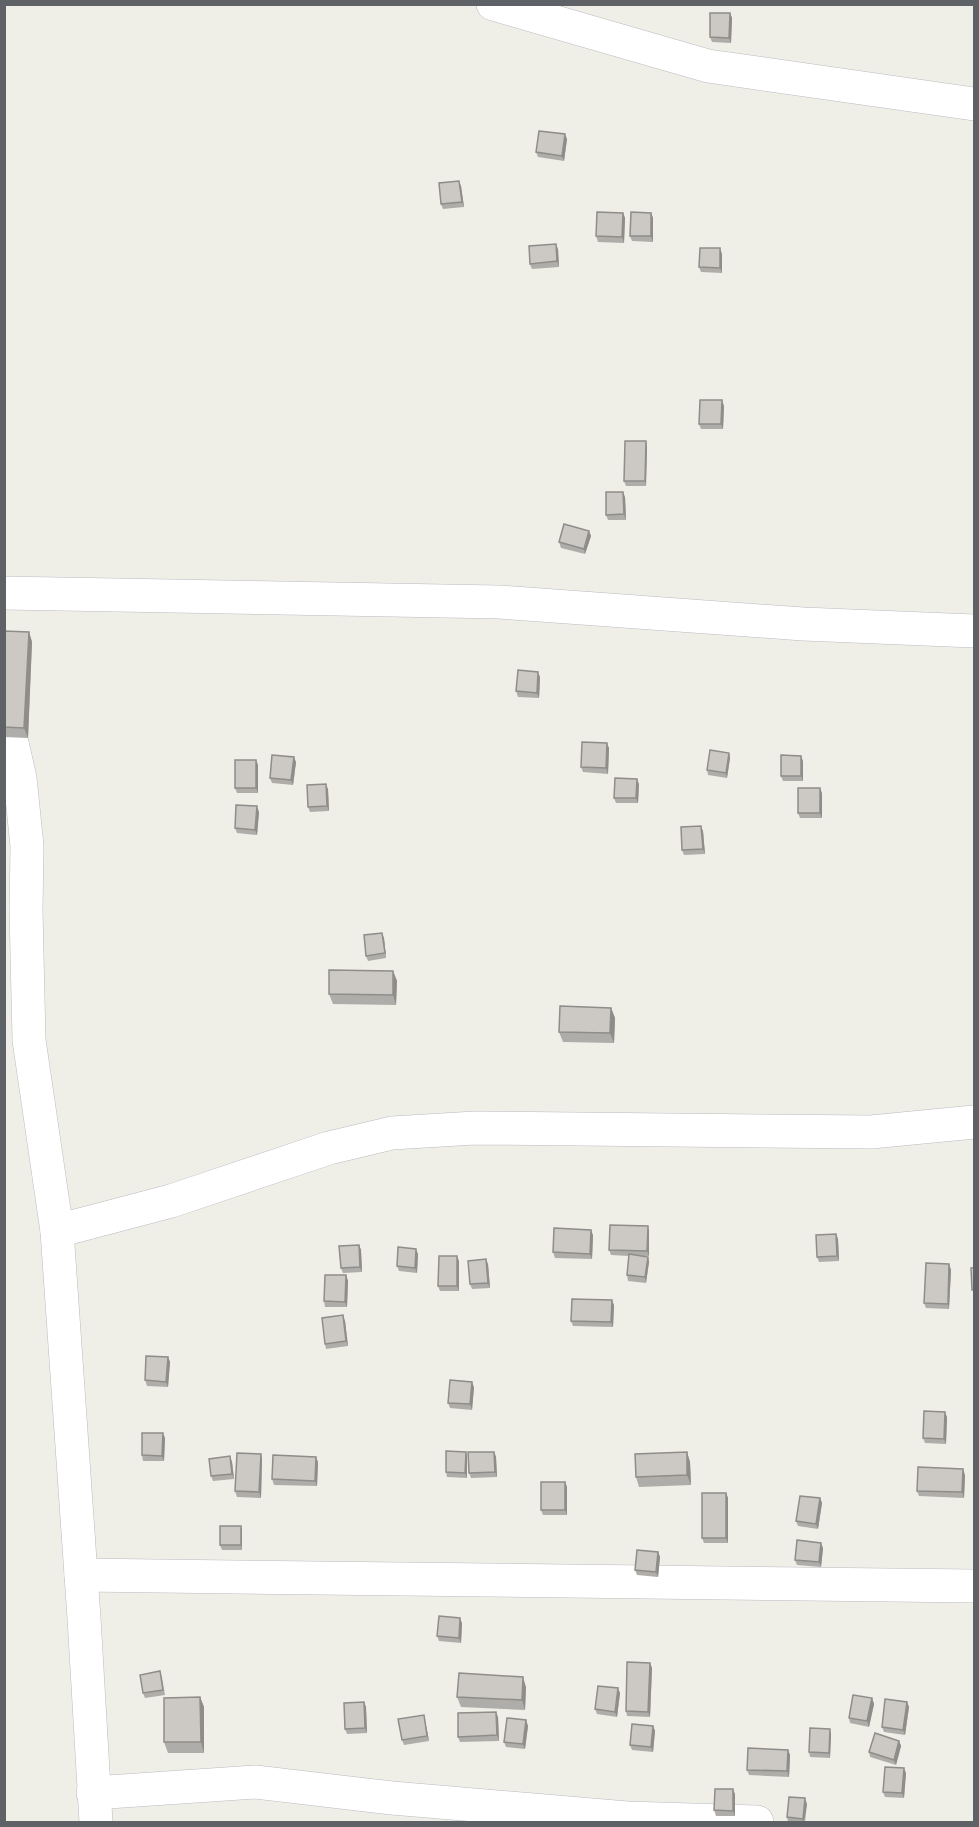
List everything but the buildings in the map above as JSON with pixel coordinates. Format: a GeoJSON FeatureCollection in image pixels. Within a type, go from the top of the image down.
{"type":"FeatureCollection","features":[{"type":"Feature","properties":{"kind":"street"},"geometry":{"type":"LineString","coordinates":[[493,4],[708,66],[975,104]]}},
{"type":"Feature","properties":{"kind":"street"},"geometry":{"type":"LineString","coordinates":[[4,593],[499,602],[803,624],[975,631]]}},
{"type":"Feature","properties":{"kind":"street"},"geometry":{"type":"LineString","coordinates":[[4,708],[20,778],[27,846],[29,1040],[57,1231],[95,1808],[255,1782],[392,1798],[627,1818],[757,1822]]}},
{"type":"Feature","properties":{"kind":"street"},"geometry":{"type":"LineString","coordinates":[[57,1231],[171,1201],[329,1148],[392,1133],[475,1128],[871,1132],[975,1122]]}},
{"type":"Feature","properties":{"kind":"street"},"geometry":{"type":"LineString","coordinates":[[81,1575],[975,1586]]}}]}
